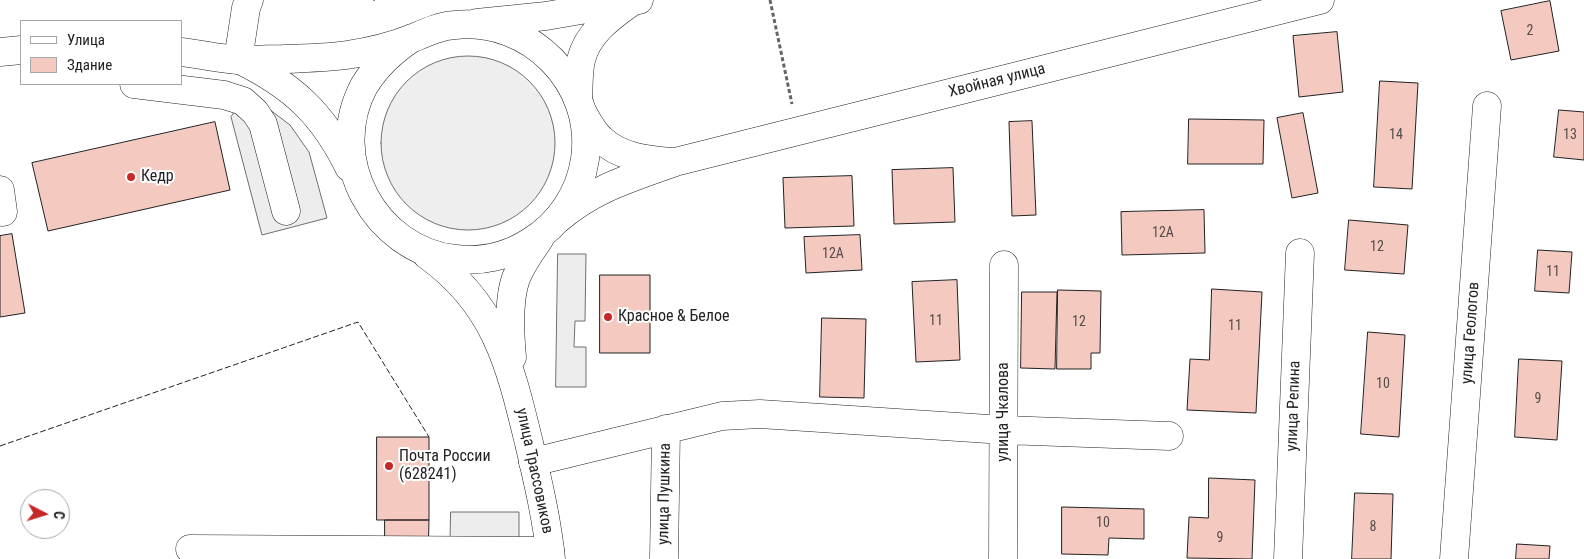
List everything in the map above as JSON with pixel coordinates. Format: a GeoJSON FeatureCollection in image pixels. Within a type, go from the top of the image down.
{"type":"FeatureCollection","features":[{"type":"Feature","properties":{"kind":"street"},"geometry":{"type":"LineString","coordinates":[[230,0],[238,60]]}},
{"type":"Feature","properties":{"kind":"street"},"geometry":{"type":"LineString","coordinates":[[238,60],[246,8],[249,0]]}},
{"type":"Feature","properties":{"kind":"street","name":"Хвойная улица"},"geometry":{"type":"LineString","coordinates":[[675,162],[1320,0]]}},
{"type":"Feature","properties":{"kind":"street"},"geometry":{"type":"LineString","coordinates":[[182,52],[238,60],[348,55],[412,38],[441,27],[546,16],[635,1]]}},
{"type":"Feature","properties":{"kind":"street"},"geometry":{"type":"LineString","coordinates":[[514,384],[511,320],[515,280],[527,255],[572,199],[582,173],[586,146],[580,106],[581,60],[586,47],[609,18],[635,1]]}},
{"type":"Feature","properties":{"kind":"street"},"geometry":{"type":"LineString","coordinates":[[472,24],[501,28],[536,46],[551,58],[564,73],[580,106],[601,140],[614,149],[649,160],[675,162]]}},
{"type":"Feature","properties":{"kind":"street"},"geometry":{"type":"LineString","coordinates":[[362,193],[353,164],[351,150],[352,125],[356,106],[364,87],[378,66],[395,49],[412,38]]}},
{"type":"Feature","properties":{"kind":"street"},"geometry":{"type":"LineString","coordinates":[[0,52],[20,50]]}},
{"type":"Feature","properties":{"kind":"street"},"geometry":{"type":"LineString","coordinates":[[238,60],[262,71],[288,88],[306,104],[333,136],[362,193],[380,221],[399,237],[448,271],[470,293],[490,322],[514,384]]}},
{"type":"Feature","properties":{"kind":"street"},"geometry":{"type":"LineString","coordinates":[[142,85],[224,95],[243,101],[255,112],[263,124],[286,211]]}},
{"type":"Feature","properties":{"kind":"street","name":"улица Геологов"},"geometry":{"type":"LineString","coordinates":[[1454,559],[1487,106]]}},
{"type":"Feature","properties":{"kind":"street"},"geometry":{"type":"LineString","coordinates":[[413,246],[430,254],[448,258],[476,260],[495,257],[529,243],[587,197],[675,162]]}},
{"type":"Feature","properties":{"kind":"street","name":"улица Репина"},"geometry":{"type":"LineString","coordinates":[[1288,559],[1300,253]]}},
{"type":"Feature","properties":{"kind":"street","name":"улица Чкалова"},"geometry":{"type":"LineString","coordinates":[[1003,559],[1004,265]]}},
{"type":"Feature","properties":{"kind":"street","name":"улица Трассовиков"},"geometry":{"type":"LineString","coordinates":[[514,384],[534,462],[544,510],[550,555]]}},
{"type":"Feature","properties":{"kind":"street"},"geometry":{"type":"LineString","coordinates":[[534,462],[722,416],[760,414],[1004,430],[1169,436]]}},
{"type":"Feature","properties":{"kind":"street","name":"улица Пушкина"},"geometry":{"type":"LineString","coordinates":[[664,559],[666,429]]}},
{"type":"Feature","properties":{"kind":"street"},"geometry":{"type":"LineString","coordinates":[[190,549],[550,555]]}},
{"type":"Feature","properties":{"kind":"path"},"geometry":{"type":"LineString","coordinates":[[770,0],[797,132]]}},
{"type":"Feature","properties":{"kind":"shaded area"},"geometry":{"type":"Polygon","coordinates":[[[477,56],[501,62],[516,70],[530,81],[541,95],[549,110],[554,126],[554,160],[549,176],[541,191],[530,205],[516,216],[501,224],[485,229],[459,230],[435,224],[420,216],[406,205],[395,191],[387,176],[382,160],[381,134],[387,110],[395,95],[406,81],[420,70],[435,62],[451,57],[477,56]]]}},
{"type":"Feature","properties":{"kind":"shaded area"},"geometry":{"type":"Polygon","coordinates":[[[246,97],[265,106],[290,125],[309,152],[327,218],[262,235],[231,117],[246,97]]]}},
{"type":"Feature","properties":{"kind":"shaded area"},"geometry":{"type":"Polygon","coordinates":[[[558,254],[586,254],[585,321],[575,321],[574,347],[586,347],[586,387],[556,387],[558,254]]]}},
{"type":"Feature","properties":{"kind":"shaded area"},"geometry":{"type":"Polygon","coordinates":[[[451,512],[519,512],[519,559],[450,559],[451,512]]]}},
{"type":"Feature","properties":{"kind":"building"},"geometry":{"type":"Polygon","coordinates":[[[1550,1],[1559,51],[1511,60],[1501,11],[1550,1]]]}},
{"type":"Feature","properties":{"kind":"building"},"geometry":{"type":"Polygon","coordinates":[[[1337,32],[1343,92],[1299,97],[1293,36],[1337,32]]]}},
{"type":"Feature","properties":{"kind":"building"},"geometry":{"type":"Polygon","coordinates":[[[1380,81],[1418,83],[1412,189],[1374,187],[1380,81]]]}},
{"type":"Feature","properties":{"kind":"building"},"geometry":{"type":"Polygon","coordinates":[[[1559,110],[1584,112],[1584,160],[1554,157],[1559,110]]]}},
{"type":"Feature","properties":{"kind":"building"},"geometry":{"type":"Polygon","coordinates":[[[1303,113],[1318,193],[1292,198],[1277,118],[1303,113]]]}},
{"type":"Feature","properties":{"kind":"building"},"geometry":{"type":"Polygon","coordinates":[[[1189,119],[1264,120],[1263,164],[1188,164],[1189,119]]]}},
{"type":"Feature","properties":{"kind":"building"},"geometry":{"type":"Polygon","coordinates":[[[1032,121],[1036,215],[1012,216],[1009,122],[1032,121]]]}},
{"type":"Feature","properties":{"kind":"building","name":"Кедр"},"geometry":{"type":"Polygon","coordinates":[[[215,122],[230,190],[48,231],[32,163],[215,122]]]}},
{"type":"Feature","properties":{"kind":"building"},"geometry":{"type":"Polygon","coordinates":[[[953,168],[955,222],[894,224],[892,170],[953,168]]]}},
{"type":"Feature","properties":{"kind":"building"},"geometry":{"type":"Polygon","coordinates":[[[852,176],[854,226],[785,228],[783,178],[852,176]]]}},
{"type":"Feature","properties":{"kind":"building"},"geometry":{"type":"Polygon","coordinates":[[[1204,210],[1205,253],[1122,255],[1121,212],[1204,210]]]}},
{"type":"Feature","properties":{"kind":"building"},"geometry":{"type":"Polygon","coordinates":[[[1349,220],[1408,225],[1404,274],[1345,270],[1349,220]]]}},
{"type":"Feature","properties":{"kind":"building"},"geometry":{"type":"Polygon","coordinates":[[[12,234],[25,313],[0,317],[0,236],[12,234]]]}},
{"type":"Feature","properties":{"kind":"building"},"geometry":{"type":"Polygon","coordinates":[[[860,235],[862,270],[806,273],[804,237],[860,235]]]}},
{"type":"Feature","properties":{"kind":"building"},"geometry":{"type":"Polygon","coordinates":[[[1538,250],[1572,252],[1569,293],[1535,291],[1538,250]]]}},
{"type":"Feature","properties":{"kind":"building"},"geometry":{"type":"Polygon","coordinates":[[[600,275],[650,275],[650,353],[600,353],[600,275]]]}},
{"type":"Feature","properties":{"kind":"building"},"geometry":{"type":"Polygon","coordinates":[[[957,280],[960,360],[916,362],[912,282],[957,280]]]}},
{"type":"Feature","properties":{"kind":"building"},"geometry":{"type":"Polygon","coordinates":[[[1212,289],[1262,292],[1256,413],[1187,410],[1190,359],[1209,360],[1212,289]]]}},
{"type":"Feature","properties":{"kind":"building"},"geometry":{"type":"Polygon","coordinates":[[[1058,290],[1101,291],[1100,353],[1091,353],[1091,369],[1057,369],[1058,290]]]}},
{"type":"Feature","properties":{"kind":"building"},"geometry":{"type":"Polygon","coordinates":[[[1022,292],[1057,292],[1055,369],[1021,368],[1022,292]]]}},
{"type":"Feature","properties":{"kind":"building"},"geometry":{"type":"Polygon","coordinates":[[[822,318],[866,319],[864,398],[820,397],[822,318]]]}},
{"type":"Feature","properties":{"kind":"building"},"geometry":{"type":"Polygon","coordinates":[[[1368,332],[1405,335],[1399,437],[1361,434],[1368,332]]]}},
{"type":"Feature","properties":{"kind":"building"},"geometry":{"type":"Polygon","coordinates":[[[1519,359],[1562,361],[1557,440],[1515,437],[1519,359]]]}},
{"type":"Feature","properties":{"kind":"building"},"geometry":{"type":"Polygon","coordinates":[[[377,437],[429,437],[429,520],[377,520],[377,437]]]}},
{"type":"Feature","properties":{"kind":"building"},"geometry":{"type":"Polygon","coordinates":[[[1209,478],[1255,480],[1252,559],[1187,558],[1189,517],[1208,518],[1209,478]]]}},
{"type":"Feature","properties":{"kind":"building"},"geometry":{"type":"Polygon","coordinates":[[[1355,493],[1393,494],[1391,559],[1352,559],[1355,493]]]}},
{"type":"Feature","properties":{"kind":"building"},"geometry":{"type":"Polygon","coordinates":[[[1062,507],[1144,509],[1144,539],[1109,538],[1108,555],[1062,554],[1062,507]]]}},
{"type":"Feature","properties":{"kind":"building"},"geometry":{"type":"Polygon","coordinates":[[[385,520],[429,520],[428,559],[385,559],[385,520]]]}},
{"type":"Feature","properties":{"kind":"building"},"geometry":{"type":"Polygon","coordinates":[[[1517,544],[1550,546],[1549,559],[1516,559],[1517,544]]]}},
{"type":"Feature","properties":{"kind":"fence"},"geometry":{"type":"LineString","coordinates":[[0,446],[358,322],[429,437]]}},
{"type":"Feature","properties":{"kind":"place","name":"Кедр"},"geometry":{"type":"Point","coordinates":[131,177]}},
{"type":"Feature","properties":{"kind":"place","name":"Красное & Белое"},"geometry":{"type":"Point","coordinates":[608,317]}},
{"type":"Feature","properties":{"kind":"place","name":"Почта России (628241)"},"geometry":{"type":"Point","coordinates":[389,466]}}]}
